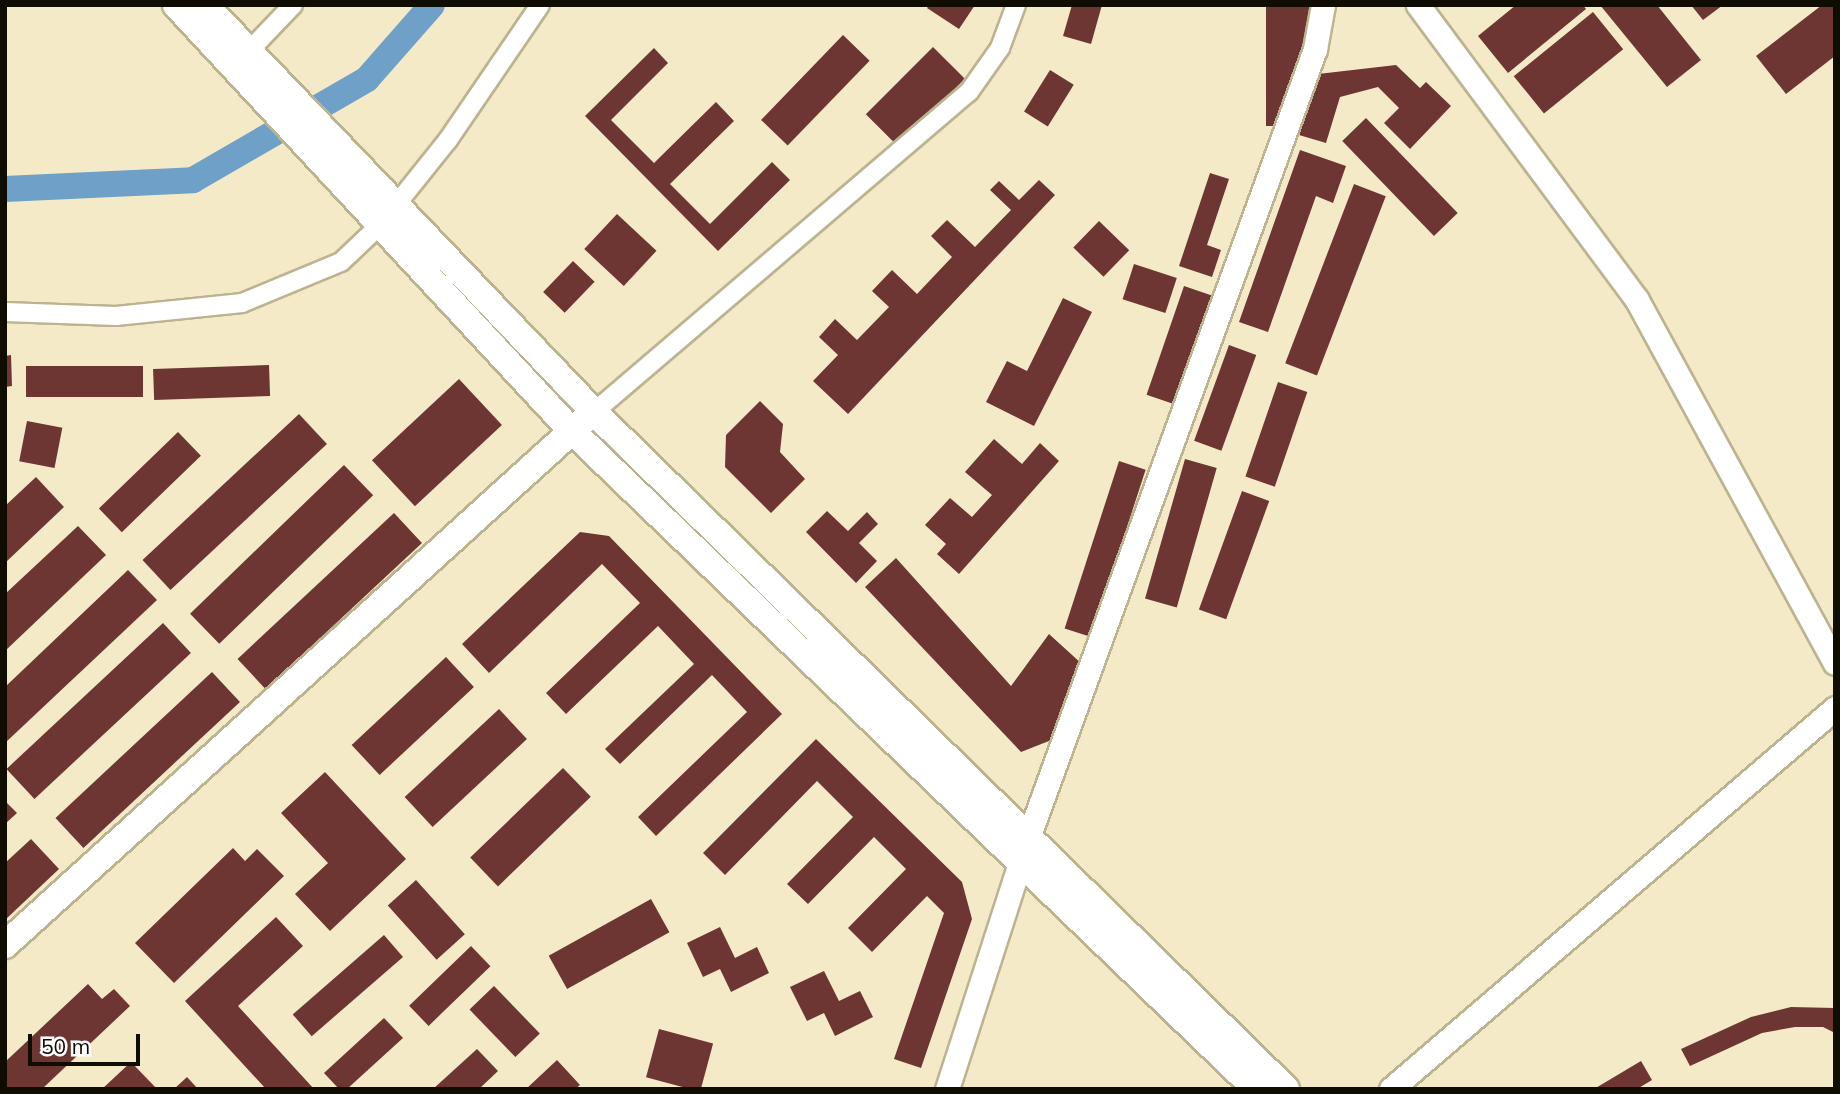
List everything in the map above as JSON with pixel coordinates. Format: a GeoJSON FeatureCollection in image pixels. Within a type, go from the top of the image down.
{"type":"FeatureCollection","features":[{"type":"Feature","properties":{"kind":"main road"},"geometry":{"type":"LineString","coordinates":[[176,5],[249,62]]}},
{"type":"Feature","properties":{"kind":"main road"},"geometry":{"type":"LineString","coordinates":[[205,5],[249,62],[358,184],[379,226],[571,430],[1286,1089]]}},
{"type":"Feature","properties":{"kind":"main road"},"geometry":{"type":"LineString","coordinates":[[358,184],[396,204],[594,412],[1256,1089]]}},
{"type":"Feature","properties":{"kind":"main road"},"geometry":{"type":"LineString","coordinates":[[5,945],[594,412]]}},
{"type":"Feature","properties":{"kind":"street"},"geometry":{"type":"LineString","coordinates":[[249,62],[293,5]]}},
{"type":"Feature","properties":{"kind":"street"},"geometry":{"type":"LineString","coordinates":[[5,312],[116,316],[242,303],[341,262],[379,226],[484,92],[540,5]]}},
{"type":"Feature","properties":{"kind":"street"},"geometry":{"type":"LineString","coordinates":[[594,412],[969,92],[1000,48],[1016,5]]}},
{"type":"Feature","properties":{"kind":"street"},"geometry":{"type":"LineString","coordinates":[[947,1089],[1025,850],[1315,49],[1323,5]]}},
{"type":"Feature","properties":{"kind":"street"},"geometry":{"type":"LineString","coordinates":[[1418,5],[1637,299],[1835,663]]}},
{"type":"Feature","properties":{"kind":"street"},"geometry":{"type":"LineString","coordinates":[[1391,1089],[1835,708]]}},
{"type":"Feature","properties":{"kind":"building"},"geometry":{"type":"Polygon","coordinates":[[[929,5],[975,5],[959,29],[927,8],[929,5]]]}},
{"type":"Feature","properties":{"kind":"building"},"geometry":{"type":"Polygon","coordinates":[[[1072,5],[1102,5],[1091,44],[1063,36],[1072,5]]]}},
{"type":"Feature","properties":{"kind":"building"},"geometry":{"type":"Polygon","coordinates":[[[1266,5],[1310,5],[1310,126],[1266,126],[1266,5]]]}},
{"type":"Feature","properties":{"kind":"building"},"geometry":{"type":"Polygon","coordinates":[[[1516,5],[1583,5],[1586,9],[1508,73],[1478,36],[1516,5]]]}},
{"type":"Feature","properties":{"kind":"building"},"geometry":{"type":"Polygon","coordinates":[[[1600,5],[1657,5],[1701,60],[1667,87],[1600,5]]]}},
{"type":"Feature","properties":{"kind":"building"},"geometry":{"type":"Polygon","coordinates":[[[1691,5],[1723,5],[1703,20],[1691,5]]]}},
{"type":"Feature","properties":{"kind":"building"},"geometry":{"type":"Polygon","coordinates":[[[1822,5],[1835,5],[1835,56],[1786,94],[1756,56],[1822,5]]]}},
{"type":"Feature","properties":{"kind":"building"},"geometry":{"type":"Polygon","coordinates":[[[1593,12],[1623,49],[1544,113],[1514,76],[1593,12]]]}},
{"type":"Feature","properties":{"kind":"building"},"geometry":{"type":"Polygon","coordinates":[[[843,35],[870,61],[788,146],[761,120],[843,35]]]}},
{"type":"Feature","properties":{"kind":"building"},"geometry":{"type":"Polygon","coordinates":[[[933,47],[965,79],[898,146],[866,114],[933,47]]]}},
{"type":"Feature","properties":{"kind":"building"},"geometry":{"type":"Polygon","coordinates":[[[654,48],[668,63],[611,120],[654,163],[716,102],[734,121],[670,184],[710,224],[772,162],[790,180],[718,251],[585,116],[654,48]]]}},
{"type":"Feature","properties":{"kind":"building"},"geometry":{"type":"Polygon","coordinates":[[[1396,65],[1420,88],[1426,82],[1451,106],[1410,149],[1384,123],[1399,108],[1378,87],[1340,97],[1326,143],[1299,135],[1318,74],[1396,65]]]}},
{"type":"Feature","properties":{"kind":"building"},"geometry":{"type":"Polygon","coordinates":[[[1050,70],[1074,85],[1048,126],[1024,112],[1050,70]]]}},
{"type":"Feature","properties":{"kind":"building"},"geometry":{"type":"Polygon","coordinates":[[[1366,118],[1458,213],[1434,236],[1342,141],[1366,118]]]}},
{"type":"Feature","properties":{"kind":"building"},"geometry":{"type":"Polygon","coordinates":[[[1300,150],[1346,166],[1333,203],[1316,196],[1268,332],[1239,322],[1300,150]]]}},
{"type":"Feature","properties":{"kind":"building"},"geometry":{"type":"Polygon","coordinates":[[[1210,173],[1229,179],[1207,245],[1221,250],[1212,277],[1179,266],[1210,173]]]}},
{"type":"Feature","properties":{"kind":"building"},"geometry":{"type":"Polygon","coordinates":[[[1039,180],[1055,195],[848,414],[813,381],[838,355],[819,337],[835,319],[857,340],[889,307],[872,291],[892,270],[917,294],[952,257],[931,236],[947,220],[975,247],[1011,210],[990,190],[999,181],[1019,200],[1039,180]]]}},
{"type":"Feature","properties":{"kind":"building"},"geometry":{"type":"Polygon","coordinates":[[[1354,184],[1386,196],[1317,375],[1285,363],[1354,184]]]}},
{"type":"Feature","properties":{"kind":"building"},"geometry":{"type":"Polygon","coordinates":[[[617,214],[656,251],[624,286],[584,249],[617,214]]]}},
{"type":"Feature","properties":{"kind":"building"},"geometry":{"type":"Polygon","coordinates":[[[1099,221],[1129,250],[1104,277],[1073,248],[1099,221]]]}},
{"type":"Feature","properties":{"kind":"building"},"geometry":{"type":"Polygon","coordinates":[[[573,261],[595,282],[565,313],[543,292],[573,261]]]}},
{"type":"Feature","properties":{"kind":"building"},"geometry":{"type":"Polygon","coordinates":[[[1134,264],[1177,278],[1165,313],[1123,299],[1134,264]]]}},
{"type":"Feature","properties":{"kind":"building"},"geometry":{"type":"Polygon","coordinates":[[[1184,286],[1213,296],[1176,405],[1147,395],[1184,286]]]}},
{"type":"Feature","properties":{"kind":"building"},"geometry":{"type":"Polygon","coordinates":[[[1063,298],[1092,312],[1034,426],[986,402],[1007,361],[1027,371],[1063,298]]]}},
{"type":"Feature","properties":{"kind":"building"},"geometry":{"type":"Polygon","coordinates":[[[1229,345],[1256,355],[1221,451],[1194,441],[1229,345]]]}},
{"type":"Feature","properties":{"kind":"building"},"geometry":{"type":"Polygon","coordinates":[[[11,355],[12,386],[5,387],[5,356],[11,355]]]}},
{"type":"Feature","properties":{"kind":"building"},"geometry":{"type":"Polygon","coordinates":[[[269,365],[270,396],[154,400],[153,369],[269,365]]]}},
{"type":"Feature","properties":{"kind":"building"},"geometry":{"type":"Polygon","coordinates":[[[26,366],[143,366],[143,397],[26,397],[26,366]]]}},
{"type":"Feature","properties":{"kind":"building"},"geometry":{"type":"Polygon","coordinates":[[[459,379],[502,425],[415,506],[372,460],[459,379]]]}},
{"type":"Feature","properties":{"kind":"building"},"geometry":{"type":"Polygon","coordinates":[[[1278,382],[1307,392],[1275,487],[1245,477],[1278,382]]]}},
{"type":"Feature","properties":{"kind":"building"},"geometry":{"type":"Polygon","coordinates":[[[760,401],[783,424],[780,452],[805,479],[771,513],[725,467],[726,435],[760,401]]]}},
{"type":"Feature","properties":{"kind":"building"},"geometry":{"type":"Polygon","coordinates":[[[299,414],[327,444],[170,590],[142,560],[299,414]]]}},
{"type":"Feature","properties":{"kind":"building"},"geometry":{"type":"Polygon","coordinates":[[[27,421],[62,428],[55,468],[19,461],[27,421]]]}},
{"type":"Feature","properties":{"kind":"building"},"geometry":{"type":"Polygon","coordinates":[[[178,432],[201,456],[122,532],[99,508],[178,432]]]}},
{"type":"Feature","properties":{"kind":"building"},"geometry":{"type":"Polygon","coordinates":[[[994,439],[1022,464],[1040,443],[1059,461],[959,574],[937,554],[946,544],[925,525],[950,498],[972,517],[992,495],[965,472],[994,439]]]}},
{"type":"Feature","properties":{"kind":"building"},"geometry":{"type":"Polygon","coordinates":[[[1185,459],[1217,468],[1177,607],[1145,598],[1185,459]]]}},
{"type":"Feature","properties":{"kind":"building"},"geometry":{"type":"Polygon","coordinates":[[[1119,461],[1146,470],[1091,637],[1065,628],[1119,461]]]}},
{"type":"Feature","properties":{"kind":"building"},"geometry":{"type":"Polygon","coordinates":[[[344,465],[373,495],[219,644],[190,614],[344,465]]]}},
{"type":"Feature","properties":{"kind":"building"},"geometry":{"type":"Polygon","coordinates":[[[36,477],[64,507],[5,563],[5,506],[36,477]]]}},
{"type":"Feature","properties":{"kind":"building"},"geometry":{"type":"Polygon","coordinates":[[[1242,491],[1269,501],[1226,619],[1199,609],[1242,491]]]}},
{"type":"Feature","properties":{"kind":"building"},"geometry":{"type":"Polygon","coordinates":[[[827,511],[848,531],[867,512],[878,524],[859,543],[877,561],[856,583],[806,532],[827,511]]]}},
{"type":"Feature","properties":{"kind":"building"},"geometry":{"type":"Polygon","coordinates":[[[394,513],[422,543],[265,689],[237,659],[394,513]]]}},
{"type":"Feature","properties":{"kind":"building"},"geometry":{"type":"Polygon","coordinates":[[[78,526],[106,555],[5,651],[5,594],[78,526]]]}},
{"type":"Feature","properties":{"kind":"building"},"geometry":{"type":"Polygon","coordinates":[[[580,532],[609,536],[782,714],[656,836],[638,817],[747,712],[712,675],[620,764],[605,749],[694,664],[658,626],[566,714],[546,693],[640,603],[602,564],[489,673],[462,644],[580,532]]]}},
{"type":"Feature","properties":{"kind":"building"},"geometry":{"type":"Polygon","coordinates":[[[896,558],[1011,686],[1049,634],[1082,664],[1054,739],[1021,752],[865,587],[896,558]]]}},
{"type":"Feature","properties":{"kind":"building"},"geometry":{"type":"Polygon","coordinates":[[[128,570],[157,600],[5,743],[5,687],[128,570]]]}},
{"type":"Feature","properties":{"kind":"building"},"geometry":{"type":"Polygon","coordinates":[[[163,623],[191,653],[34,799],[6,769],[163,623]]]}},
{"type":"Feature","properties":{"kind":"building"},"geometry":{"type":"Polygon","coordinates":[[[446,657],[474,687],[380,775],[352,745],[446,657]]]}},
{"type":"Feature","properties":{"kind":"building"},"geometry":{"type":"Polygon","coordinates":[[[212,672],[240,702],[83,848],[55,818],[212,672]]]}},
{"type":"Feature","properties":{"kind":"building"},"geometry":{"type":"Polygon","coordinates":[[[499,709],[527,739],[433,827],[405,797],[499,709]]]}},
{"type":"Feature","properties":{"kind":"building"},"geometry":{"type":"Polygon","coordinates":[[[816,739],[962,882],[972,919],[921,1068],[894,1059],[944,913],[927,896],[872,952],[848,928],[906,869],[874,837],[808,904],[787,884],[853,817],[817,781],[725,875],[703,853],[816,739]]]}},
{"type":"Feature","properties":{"kind":"building"},"geometry":{"type":"Polygon","coordinates":[[[563,768],[591,797],[498,886],[470,858],[563,768]]]}},
{"type":"Feature","properties":{"kind":"building"},"geometry":{"type":"Polygon","coordinates":[[[325,772],[406,859],[330,931],[295,894],[328,863],[281,813],[325,772]]]}},
{"type":"Feature","properties":{"kind":"building"},"geometry":{"type":"Polygon","coordinates":[[[5,801],[17,813],[5,824],[5,801]]]}},
{"type":"Feature","properties":{"kind":"building"},"geometry":{"type":"Polygon","coordinates":[[[31,839],[59,869],[5,920],[5,863],[31,839]]]}},
{"type":"Feature","properties":{"kind":"building"},"geometry":{"type":"Polygon","coordinates":[[[233,848],[245,861],[257,849],[284,876],[174,983],[135,943],[233,848]]]}},
{"type":"Feature","properties":{"kind":"building"},"geometry":{"type":"Polygon","coordinates":[[[416,880],[465,934],[437,960],[388,905],[416,880]]]}},
{"type":"Feature","properties":{"kind":"building"},"geometry":{"type":"Polygon","coordinates":[[[651,899],[669,932],[567,989],[549,956],[651,899]]]}},
{"type":"Feature","properties":{"kind":"building"},"geometry":{"type":"Polygon","coordinates":[[[276,917],[303,946],[238,1006],[314,1089],[266,1089],[185,1001],[276,917]]]}},
{"type":"Feature","properties":{"kind":"building"},"geometry":{"type":"Polygon","coordinates":[[[720,927],[735,958],[757,947],[769,973],[731,992],[720,969],[703,977],[687,943],[720,927]]]}},
{"type":"Feature","properties":{"kind":"building"},"geometry":{"type":"Polygon","coordinates":[[[384,935],[403,957],[312,1036],[293,1014],[384,935]]]}},
{"type":"Feature","properties":{"kind":"building"},"geometry":{"type":"Polygon","coordinates":[[[471,946],[490,966],[429,1026],[409,1006],[471,946]]]}},
{"type":"Feature","properties":{"kind":"building"},"geometry":{"type":"Polygon","coordinates":[[[824,971],[839,1001],[860,991],[873,1017],[835,1036],[824,1013],[807,1021],[790,987],[824,971]]]}},
{"type":"Feature","properties":{"kind":"building"},"geometry":{"type":"Polygon","coordinates":[[[88,984],[102,999],[114,989],[130,1006],[42,1089],[5,1089],[5,1062],[88,984]]]}},
{"type":"Feature","properties":{"kind":"building"},"geometry":{"type":"Polygon","coordinates":[[[494,986],[540,1033],[515,1057],[470,1010],[494,986]]]}},
{"type":"Feature","properties":{"kind":"building"},"geometry":{"type":"Polygon","coordinates":[[[1791,1007],[1835,1008],[1835,1033],[1823,1027],[1795,1027],[1762,1033],[1690,1066],[1681,1049],[1751,1017],[1791,1007]]]}},
{"type":"Feature","properties":{"kind":"building"},"geometry":{"type":"Polygon","coordinates":[[[384,1018],[403,1038],[347,1089],[339,1089],[324,1073],[384,1018]]]}},
{"type":"Feature","properties":{"kind":"building"},"geometry":{"type":"Polygon","coordinates":[[[659,1029],[713,1043],[701,1089],[690,1089],[646,1077],[659,1029]]]}},
{"type":"Feature","properties":{"kind":"building"},"geometry":{"type":"Polygon","coordinates":[[[477,1049],[498,1071],[479,1089],[433,1089],[477,1049]]]}},
{"type":"Feature","properties":{"kind":"building"},"geometry":{"type":"Polygon","coordinates":[[[557,1060],[580,1085],[575,1089],[526,1089],[557,1060]]]}},
{"type":"Feature","properties":{"kind":"building"},"geometry":{"type":"Polygon","coordinates":[[[1641,1061],[1652,1080],[1637,1089],[1594,1089],[1641,1061]]]}},
{"type":"Feature","properties":{"kind":"building"},"geometry":{"type":"Polygon","coordinates":[[[131,1062],[157,1089],[102,1089],[131,1062]]]}},
{"type":"Feature","properties":{"kind":"building"},"geometry":{"type":"Polygon","coordinates":[[[187,1077],[198,1089],[174,1089],[187,1077]]]}},
{"type":"Feature","properties":{"kind":"waterway"},"geometry":{"type":"LineString","coordinates":[[5,189],[193,180],[367,79],[432,5]]}}]}
